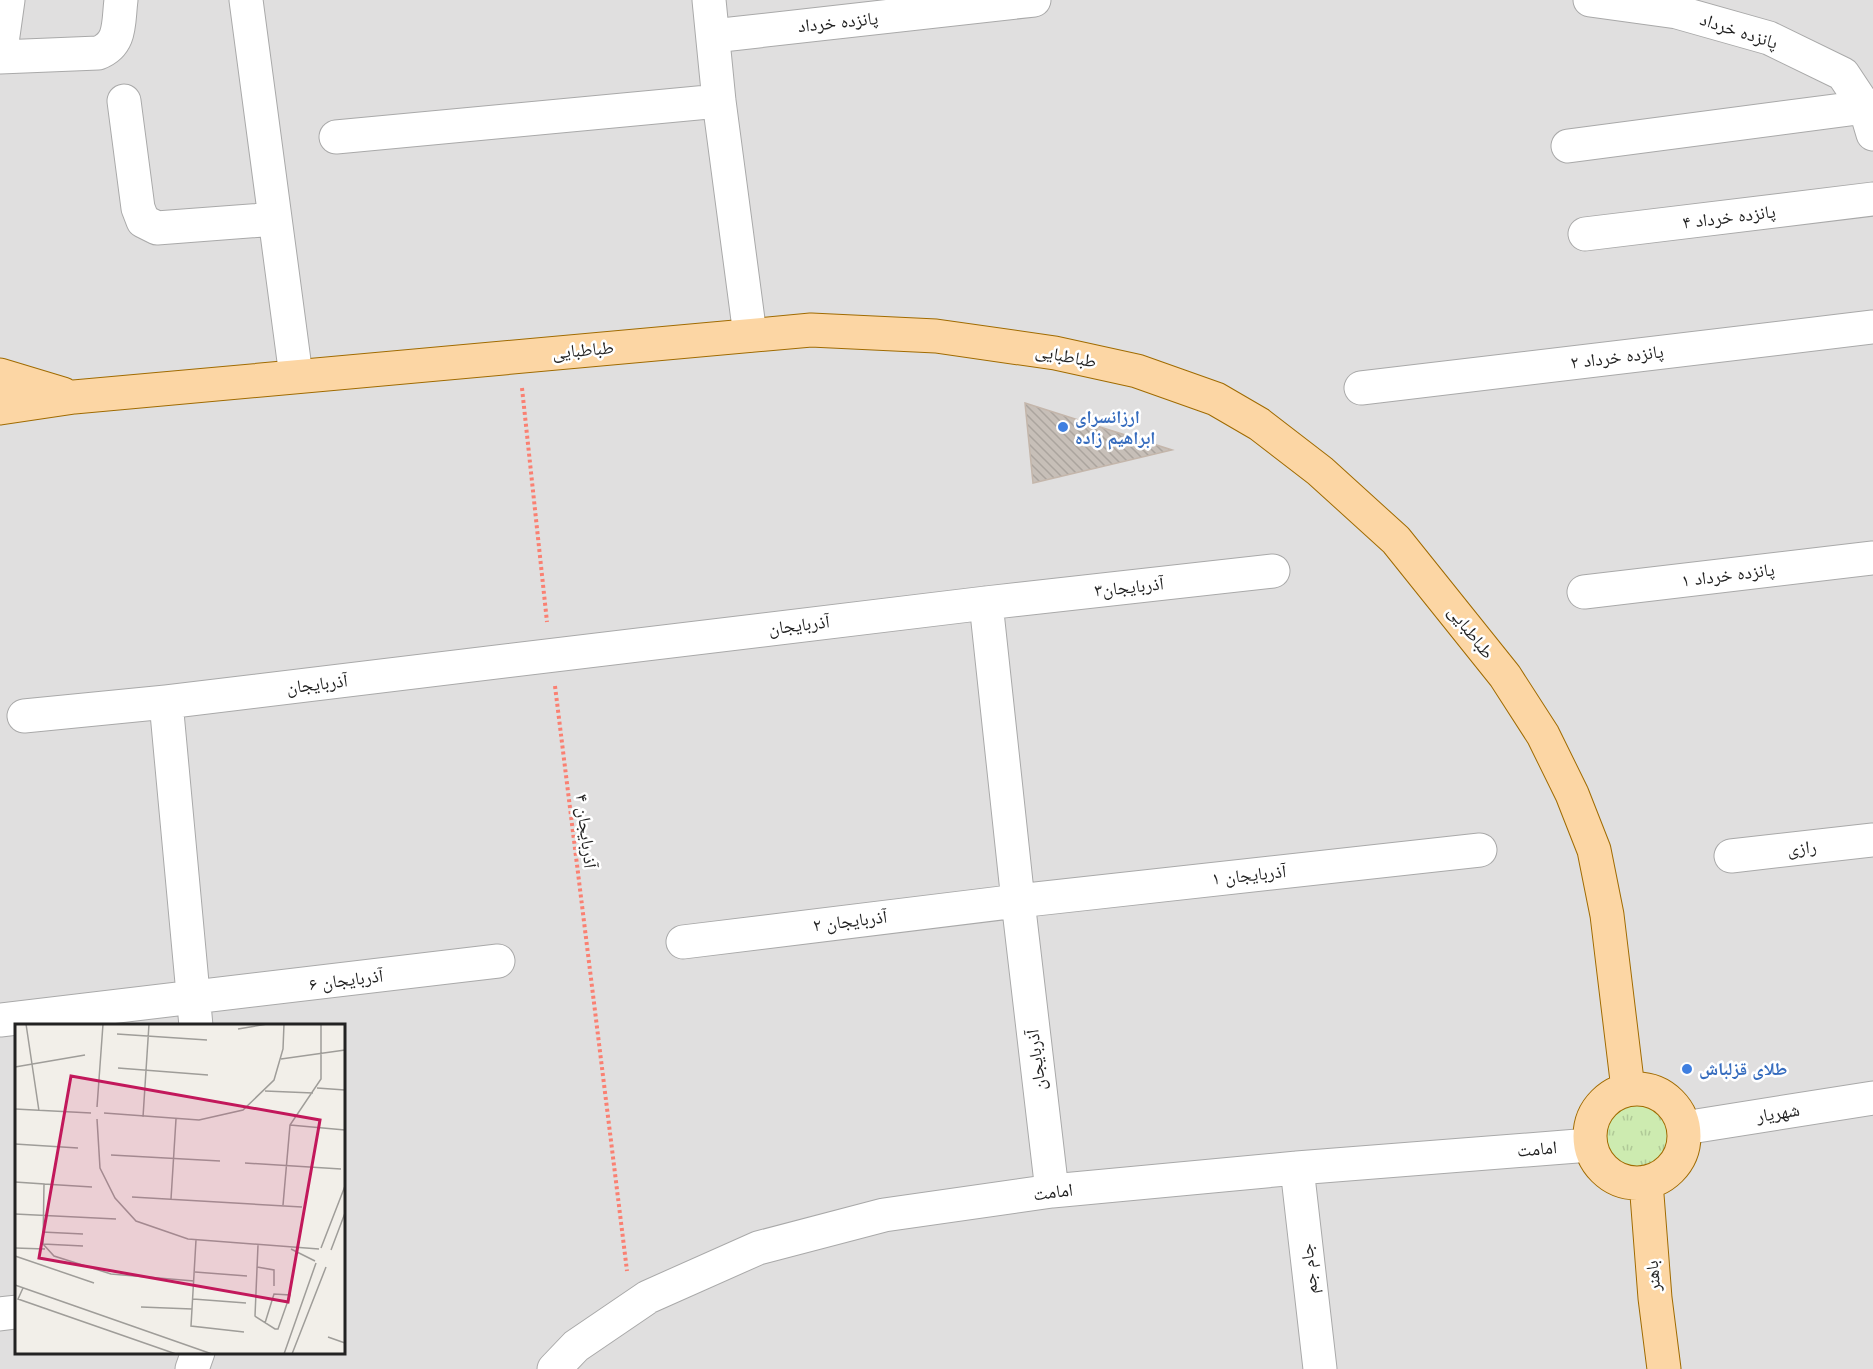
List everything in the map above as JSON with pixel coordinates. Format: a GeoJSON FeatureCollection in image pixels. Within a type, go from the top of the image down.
{"type":"FeatureCollection","features":[{"type":"Feature","properties":{"kind":"main road","name":"طباطبایی"},"geometry":{"type":"LineString","coordinates":[[0,408],[74,397],[811,330],[936,336],[1055,353],[1137,371],[1216,399],[1259,424],[1320,471],[1396,540],[1506,676],[1543,735],[1572,794],[1594,850],[1607,915],[1628,1089]]}},
{"type":"Feature","properties":{"kind":"main road"},"geometry":{"type":"LineString","coordinates":[[0,375],[74,397]]}},
{"type":"Feature","properties":{"kind":"main road"},"geometry":{"type":"LineString","coordinates":[[1628,1089],[1648,1090],[1666,1098],[1680,1117],[1684,1128],[1684,1143],[1675,1163],[1659,1177],[1646,1182],[1631,1182],[1617,1178],[1595,1159],[1590,1145],[1590,1130],[1598,1109],[1605,1101],[1628,1089]]}},
{"type":"Feature","properties":{"kind":"main road","name":"باهنر"},"geometry":{"type":"LineString","coordinates":[[1646,1182],[1655,1298],[1665,1369]]}},
{"type":"Feature","properties":{"kind":"street"},"geometry":{"type":"LineString","coordinates":[[8,0],[0,57],[98,52],[108,49],[116,39],[121,0]]}},
{"type":"Feature","properties":{"kind":"street"},"geometry":{"type":"LineString","coordinates":[[246,0],[296,376]]}},
{"type":"Feature","properties":{"kind":"street"},"geometry":{"type":"LineString","coordinates":[[709,0],[719,101],[750,335]]}},
{"type":"Feature","properties":{"kind":"street","name":"پانزده خرداد"},"geometry":{"type":"LineString","coordinates":[[713,36],[1034,0]]}},
{"type":"Feature","properties":{"kind":"street","name":"پانزده خرداد"},"geometry":{"type":"LineString","coordinates":[[1568,146],[1869,121],[1858,72],[1769,38],[1677,12],[1590,0]]}},
{"type":"Feature","properties":{"kind":"street"},"geometry":{"type":"LineString","coordinates":[[124,101],[138,208],[143,221],[157,228],[275,219]]}},
{"type":"Feature","properties":{"kind":"street"},"geometry":{"type":"LineString","coordinates":[[336,137],[719,101]]}},
{"type":"Feature","properties":{"kind":"street","name":"پانزده خرداد ۴"},"geometry":{"type":"LineString","coordinates":[[1585,234],[1873,199]]}},
{"type":"Feature","properties":{"kind":"street","name":"پانزده خرداد ۲"},"geometry":{"type":"LineString","coordinates":[[1361,388],[1873,327]]}},
{"type":"Feature","properties":{"kind":"street","name":"پانزده خرداد ۱"},"geometry":{"type":"LineString","coordinates":[[1584,592],[1873,558]]}},
{"type":"Feature","properties":{"kind":"street","name":"آذربایجان۳"},"geometry":{"type":"LineString","coordinates":[[986,603],[1273,571]]}},
{"type":"Feature","properties":{"kind":"street","name":"آذربایجان"},"geometry":{"type":"LineString","coordinates":[[24,716],[166,702],[986,603],[1052,1191]]}},
{"type":"Feature","properties":{"kind":"street"},"geometry":{"type":"LineString","coordinates":[[166,702],[195,1012]]}},
{"type":"Feature","properties":{"kind":"street","name":"رازی"},"geometry":{"type":"LineString","coordinates":[[1731,856],[1873,840]]}},
{"type":"Feature","properties":{"kind":"street","name":"آذربایجان ۱"},"geometry":{"type":"LineString","coordinates":[[1018,901],[1480,850]]}},
{"type":"Feature","properties":{"kind":"street","name":"آذربایجان ۲"},"geometry":{"type":"LineString","coordinates":[[683,942],[1018,901]]}},
{"type":"Feature","properties":{"kind":"street","name":"آذربایجان ۶"},"geometry":{"type":"LineString","coordinates":[[0,1020],[195,1012],[498,961]]}},
{"type":"Feature","properties":{"kind":"street","name":"شهریار"},"geometry":{"type":"LineString","coordinates":[[1684,1128],[1873,1098]]}},
{"type":"Feature","properties":{"kind":"street","name":"امامت"},"geometry":{"type":"LineString","coordinates":[[554,1369],[576,1346],[648,1297],[758,1248],[884,1215],[1052,1191],[1297,1168],[1590,1145]]}},
{"type":"Feature","properties":{"kind":"street","name":"جام جم"},"geometry":{"type":"LineString","coordinates":[[1297,1168],[1320,1369]]}},
{"type":"Feature","properties":{"kind":"street"},"geometry":{"type":"LineString","coordinates":[[0,1314],[15,1312]]}},
{"type":"Feature","properties":{"kind":"street"},"geometry":{"type":"LineString","coordinates":[[192,1369],[198,1354]]}},
{"type":"Feature","properties":{"kind":"path","name":"آذربایجان ۴"},"geometry":{"type":"LineString","coordinates":[[519,356],[551,655],[632,1308]]}},
{"type":"Feature","properties":{"kind":"shaded area"},"geometry":{"type":"Polygon","coordinates":[[[0,0],[1873,0],[1873,1369],[0,1369],[0,0]]]}},
{"type":"Feature","properties":{"kind":"green space"},"geometry":{"type":"Polygon","coordinates":[[[1635,1096],[1650,1099],[1663,1108],[1672,1121],[1675,1136],[1672,1151],[1663,1164],[1650,1173],[1635,1176],[1620,1173],[1607,1164],[1598,1151],[1595,1136],[1598,1121],[1607,1108],[1620,1099],[1635,1096]]]}},
{"type":"Feature","properties":{"kind":"building","name":"ارزانسرای ابراهیم زاده"},"geometry":{"type":"Polygon","coordinates":[[[1025,403],[1172,450],[1033,483],[1025,403]]]}},
{"type":"Feature","properties":{"kind":"place","name":"ارزانسرای ابراهیم زاده"},"geometry":{"type":"Point","coordinates":[1063,427]}},
{"type":"Feature","properties":{"kind":"place","name":"طلای قزلباش"},"geometry":{"type":"Point","coordinates":[1687,1069]}}]}
